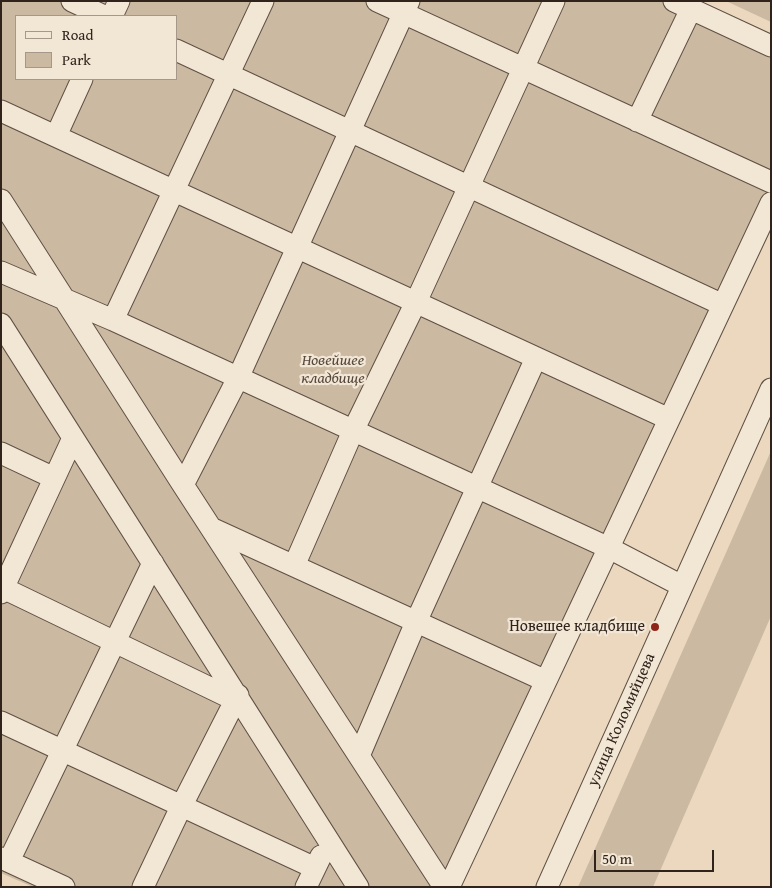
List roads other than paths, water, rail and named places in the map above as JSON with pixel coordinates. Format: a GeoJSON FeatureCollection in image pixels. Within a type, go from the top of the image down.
{"type":"FeatureCollection","features":[{"type":"Feature","properties":{"kind":"street"},"geometry":{"type":"LineString","coordinates":[[72,1],[102,15]]}},
{"type":"Feature","properties":{"kind":"street"},"geometry":{"type":"LineString","coordinates":[[112,15],[119,1]]}},
{"type":"Feature","properties":{"kind":"street"},"geometry":{"type":"LineString","coordinates":[[113,320],[263,1]]}},
{"type":"Feature","properties":{"kind":"street"},"geometry":{"type":"LineString","coordinates":[[377,1],[406,7],[524,68],[771,182]]}},
{"type":"Feature","properties":{"kind":"street"},"geometry":{"type":"LineString","coordinates":[[294,566],[353,431],[416,302],[554,1]]}},
{"type":"Feature","properties":{"kind":"street"},"geometry":{"type":"LineString","coordinates":[[637,121],[682,5],[771,46]]}},
{"type":"Feature","properties":{"kind":"street"},"geometry":{"type":"LineString","coordinates":[[183,485],[238,378],[406,7]]}},
{"type":"Feature","properties":{"kind":"street"},"geometry":{"type":"LineString","coordinates":[[178,51],[723,304]]}},
{"type":"Feature","properties":{"kind":"street"},"geometry":{"type":"LineString","coordinates":[[56,136],[82,80]]}},
{"type":"Feature","properties":{"kind":"street"},"geometry":{"type":"LineString","coordinates":[[1,111],[670,419]]}},
{"type":"Feature","properties":{"kind":"street"},"geometry":{"type":"LineString","coordinates":[[1,200],[444,887]]}},
{"type":"Feature","properties":{"kind":"street"},"geometry":{"type":"LineString","coordinates":[[449,887],[771,203]]}},
{"type":"Feature","properties":{"kind":"street"},"geometry":{"type":"LineString","coordinates":[[1,272],[113,320],[609,548],[682,586]]}},
{"type":"Feature","properties":{"kind":"street"},"geometry":{"type":"LineString","coordinates":[[1,324],[153,563],[236,698],[358,887]]}},
{"type":"Feature","properties":{"kind":"street"},"geometry":{"type":"LineString","coordinates":[[359,756],[416,622],[536,358]]}},
{"type":"Feature","properties":{"kind":"street","name":"улица Коломийцева"},"geometry":{"type":"LineString","coordinates":[[548,887],[771,389]]}},
{"type":"Feature","properties":{"kind":"street"},"geometry":{"type":"LineString","coordinates":[[73,438],[2,589],[236,698]]}},
{"type":"Feature","properties":{"kind":"street"},"geometry":{"type":"LineString","coordinates":[[1,453],[54,478]]}},
{"type":"Feature","properties":{"kind":"street"},"geometry":{"type":"LineString","coordinates":[[211,528],[546,681]]}},
{"type":"Feature","properties":{"kind":"street"},"geometry":{"type":"LineString","coordinates":[[64,887],[5,860],[63,750],[153,563]]}},
{"type":"Feature","properties":{"kind":"street"},"geometry":{"type":"LineString","coordinates":[[143,887],[236,698]]}},
{"type":"Feature","properties":{"kind":"street"},"geometry":{"type":"LineString","coordinates":[[1,722],[181,807],[310,877],[328,840]]}},
{"type":"Feature","properties":{"kind":"place","name":"Новешее кладбище"},"geometry":{"type":"Point","coordinates":[655,627]}},
{"type":"Feature","properties":{"kind":"park label","name":"Новейшее кладбище"},"geometry":{"type":"Point","coordinates":[333,370]}}]}
